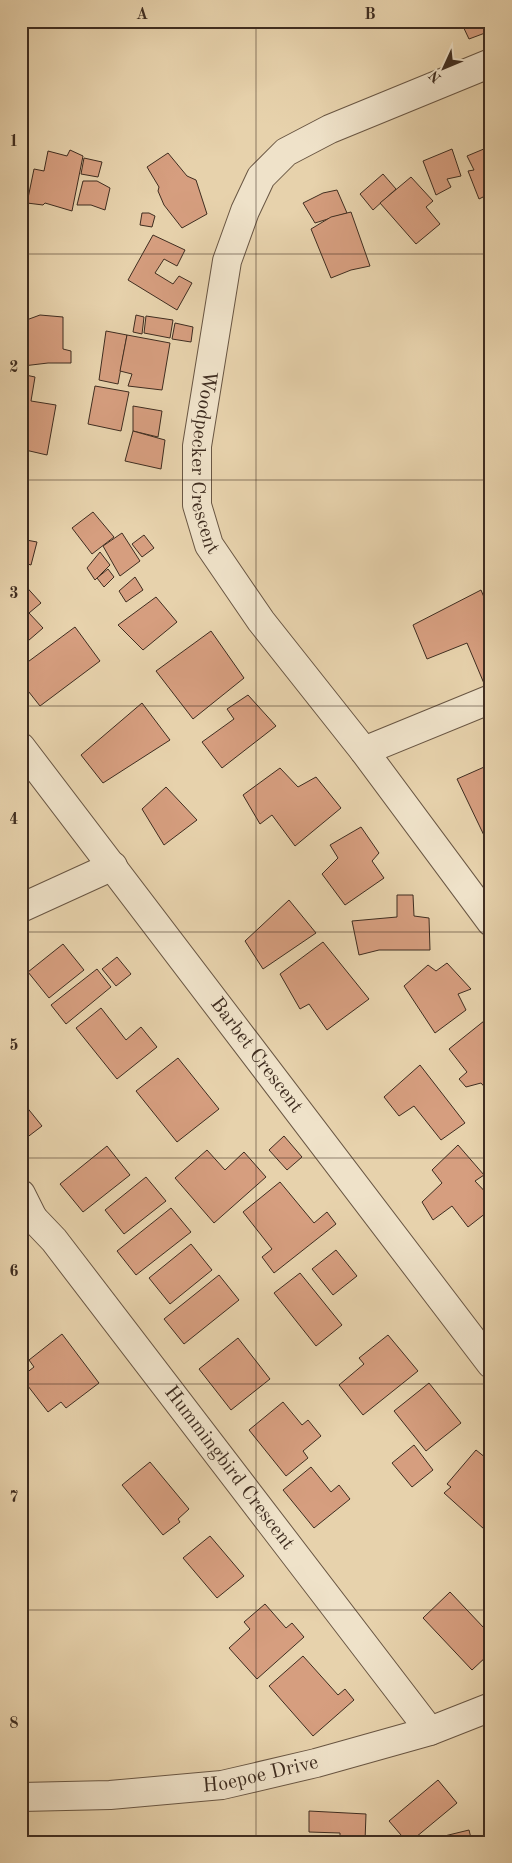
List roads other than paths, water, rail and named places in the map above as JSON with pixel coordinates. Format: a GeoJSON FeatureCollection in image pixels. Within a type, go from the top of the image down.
{"type":"FeatureCollection","features":[{"type":"Feature","properties":{"kind":"street","name":"Woodpecker Crescent"},"geometry":{"type":"LineString","coordinates":[[491,63],[330,129],[286,152],[262,177],[245,211],[228,261],[197,446],[197,505],[209,545],[261,621],[364,751],[491,922]]}},
{"type":"Feature","properties":{"kind":"street"},"geometry":{"type":"LineString","coordinates":[[364,751],[491,700]]}},
{"type":"Feature","properties":{"kind":"street","name":"Barbet Crescent"},"geometry":{"type":"LineString","coordinates":[[21,747],[487,1350]]}},
{"type":"Feature","properties":{"kind":"street"},"geometry":{"type":"LineString","coordinates":[[21,908],[113,866]]}},
{"type":"Feature","properties":{"kind":"street","name":"Hummingbird Crescent"},"geometry":{"type":"LineString","coordinates":[[21,1194],[27,1217],[54,1240],[430,1730]]}},
{"type":"Feature","properties":{"kind":"street","name":"Hoepoe Drive"},"geometry":{"type":"LineString","coordinates":[[21,1797],[110,1795],[222,1784],[316,1763],[430,1730],[491,1707]]}}]}
